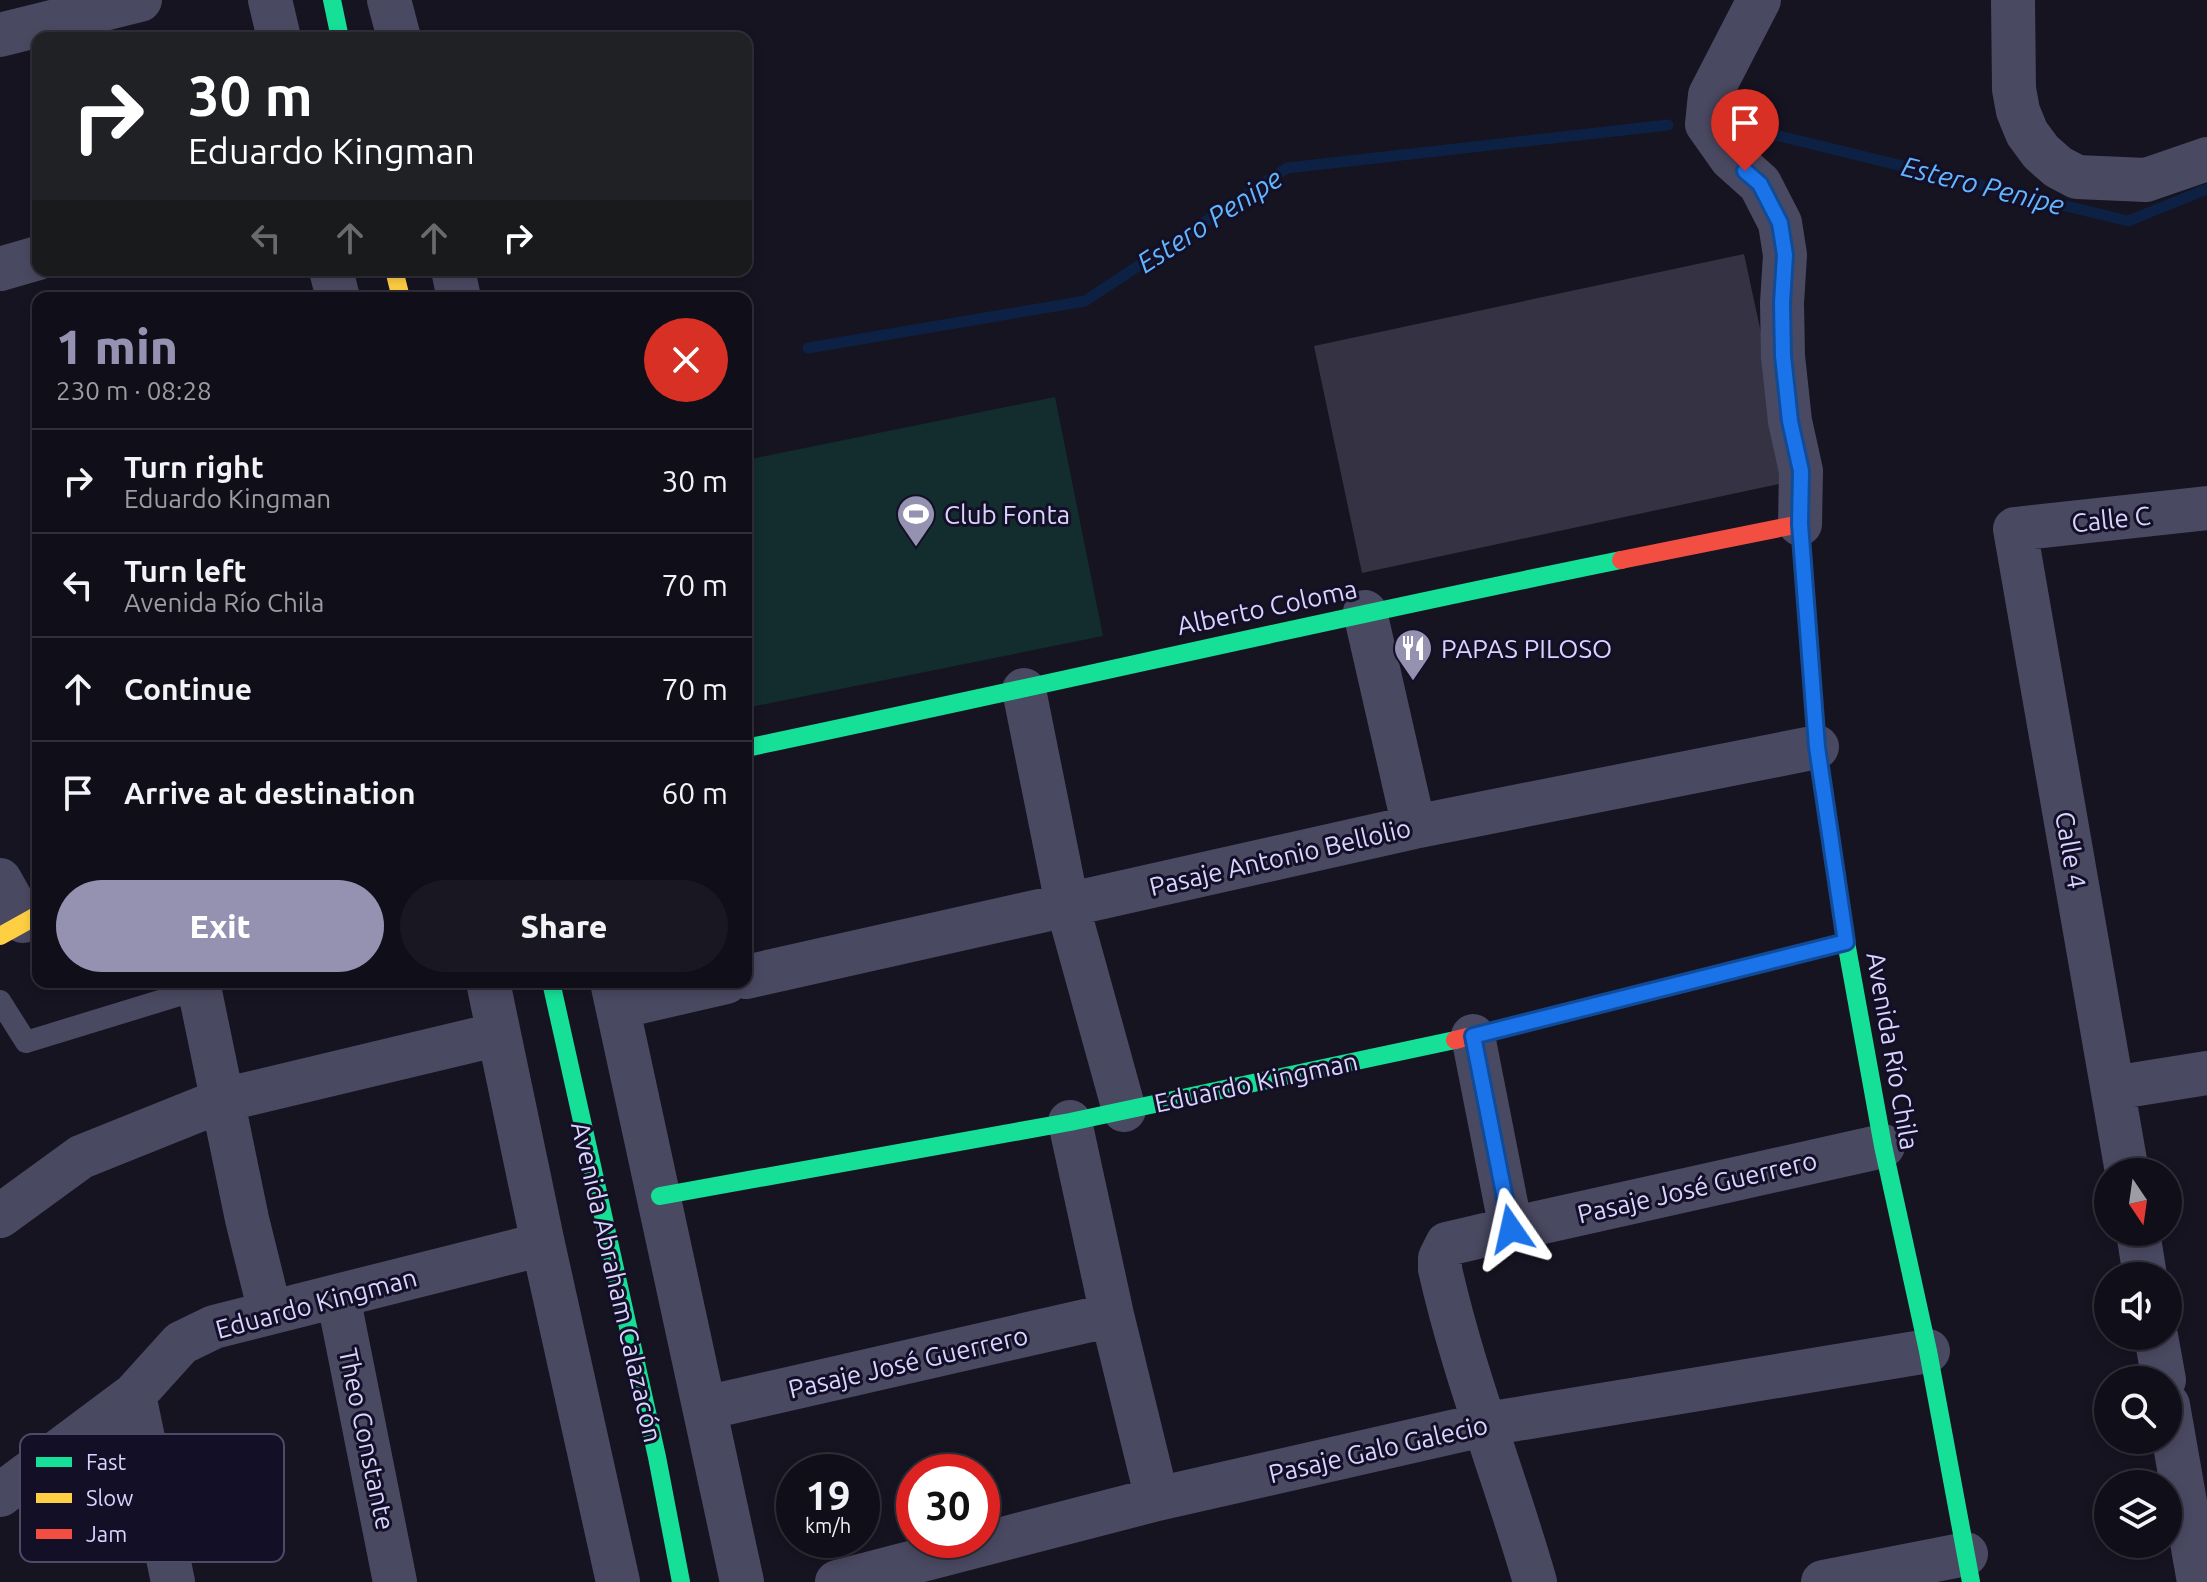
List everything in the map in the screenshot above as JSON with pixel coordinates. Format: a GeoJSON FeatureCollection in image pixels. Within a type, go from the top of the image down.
{"type":"FeatureCollection","features":[{"type":"Feature","properties":{"kind":"street"},"geometry":{"type":"LineString","coordinates":[[0,35],[140,0]]}},
{"type":"Feature","properties":{"kind":"street"},"geometry":{"type":"LineString","coordinates":[[270,0],[278,32]]}},
{"type":"Feature","properties":{"kind":"street"},"geometry":{"type":"LineString","coordinates":[[332,0],[339,32]]}},
{"type":"Feature","properties":{"kind":"street"},"geometry":{"type":"LineString","coordinates":[[389,0],[397,32]]}},
{"type":"Feature","properties":{"kind":"street"},"geometry":{"type":"LineString","coordinates":[[1759,0],[1710,95],[1707,124],[1731,158],[1760,184],[1780,223],[1785,255],[1783,356],[1790,421],[1801,471],[1800,524]]}},
{"type":"Feature","properties":{"kind":"street"},"geometry":{"type":"LineString","coordinates":[[2013,0],[2014,89],[2018,111],[2027,133],[2041,152],[2058,167],[2077,177],[2146,180],[2207,159]]}},
{"type":"Feature","properties":{"kind":"street"},"geometry":{"type":"LineString","coordinates":[[0,269],[32,260]]}},
{"type":"Feature","properties":{"kind":"street","name":"Calle C"},"geometry":{"type":"LineString","coordinates":[[2015,529],[2207,508]]}},
{"type":"Feature","properties":{"kind":"street","name":"Alberto Coloma"},"geometry":{"type":"LineString","coordinates":[[752,747],[1024,690],[1365,612],[1800,524]]}},
{"type":"Feature","properties":{"kind":"street","name":"Avenida Río Chila"},"geometry":{"type":"LineString","coordinates":[[1800,524],[1817,747],[1846,942],[1883,1146],[1928,1351],[1969,1568]]}},
{"type":"Feature","properties":{"kind":"street","name":"Calle 4"},"geometry":{"type":"LineString","coordinates":[[2015,529],[2125,1158]]}},
{"type":"Feature","properties":{"kind":"street"},"geometry":{"type":"LineString","coordinates":[[1365,612],[1414,827]]}},
{"type":"Feature","properties":{"kind":"street"},"geometry":{"type":"LineString","coordinates":[[1024,690],[1067,904],[1124,1110]]}},
{"type":"Feature","properties":{"kind":"street","name":"Pasaje Antonio Bellolio"},"geometry":{"type":"LineString","coordinates":[[752,976],[1414,827],[1817,747]]}},
{"type":"Feature","properties":{"kind":"street"},"geometry":{"type":"LineString","coordinates":[[0,880],[20,924]]}},
{"type":"Feature","properties":{"kind":"street","name":"Eduardo Kingman"},"geometry":{"type":"LineString","coordinates":[[660,1196],[1070,1122],[1473,1036],[1846,942]]}},
{"type":"Feature","properties":{"kind":"street"},"geometry":{"type":"LineString","coordinates":[[200,988],[247,1219],[270,1312]]}},
{"type":"Feature","properties":{"kind":"street"},"geometry":{"type":"LineString","coordinates":[[489,988],[618,1582]]}},
{"type":"Feature","properties":{"kind":"street","name":"Avenida Abraham Calazacón"},"geometry":{"type":"LineString","coordinates":[[552,988],[657,1457],[681,1582]]}},
{"type":"Feature","properties":{"kind":"street"},"geometry":{"type":"LineString","coordinates":[[670,988],[615,994],[742,1582]]}},
{"type":"Feature","properties":{"kind":"street"},"geometry":{"type":"LineString","coordinates":[[0,1216],[81,1157],[223,1100],[499,1034]]}},
{"type":"Feature","properties":{"kind":"street"},"geometry":{"type":"LineString","coordinates":[[1473,1036],[1511,1229]]}},
{"type":"Feature","properties":{"kind":"street"},"geometry":{"type":"LineString","coordinates":[[2113,1088],[2207,1073]]}},
{"type":"Feature","properties":{"kind":"street"},"geometry":{"type":"LineString","coordinates":[[1070,1122],[1112,1315],[1157,1499]]}},
{"type":"Feature","properties":{"kind":"street","name":"Pasaje José Guerrero"},"geometry":{"type":"LineString","coordinates":[[1487,1424],[1475,1397],[1440,1269],[1440,1258],[1447,1244],[1883,1146]]}},
{"type":"Feature","properties":{"kind":"street","name":"Eduardo Kingman"},"geometry":{"type":"LineString","coordinates":[[82,1434],[134,1395],[181,1343],[214,1327],[543,1244]]}},
{"type":"Feature","properties":{"kind":"street","name":"Theo Constante"},"geometry":{"type":"LineString","coordinates":[[338,1296],[395,1582]]}},
{"type":"Feature","properties":{"kind":"street","name":"Pasaje José Guerrero"},"geometry":{"type":"LineString","coordinates":[[705,1408],[1112,1315]]}},
{"type":"Feature","properties":{"kind":"street","name":"Pasaje Galo Galecio"},"geometry":{"type":"LineString","coordinates":[[837,1582],[886,1577],[1157,1499],[1487,1424],[1928,1351]]}},
{"type":"Feature","properties":{"kind":"street"},"geometry":{"type":"LineString","coordinates":[[134,1395],[142,1434]]}},
{"type":"Feature","properties":{"kind":"street"},"geometry":{"type":"LineString","coordinates":[[1487,1424],[1535,1582]]}},
{"type":"Feature","properties":{"kind":"street"},"geometry":{"type":"LineString","coordinates":[[2177,1454],[2199,1582]]}},
{"type":"Feature","properties":{"kind":"street","name":"Eduardo Kingman"},"geometry":{"type":"LineString","coordinates":[[0,1495],[20,1480]]}},
{"type":"Feature","properties":{"kind":"street"},"geometry":{"type":"LineString","coordinates":[[169,1562],[173,1582]]}},
{"type":"Feature","properties":{"kind":"street"},"geometry":{"type":"LineString","coordinates":[[1823,1582],[1969,1568]]}},
{"type":"Feature","properties":{"kind":"lane"},"geometry":{"type":"LineString","coordinates":[[0,1001],[26,1042],[190,988]]}},
{"type":"Feature","properties":{"kind":"green space","name":"Club Fonta"},"geometry":{"type":"Polygon","coordinates":[[[1055,397],[1103,636],[752,707],[752,459],[1055,397]]]}},
{"type":"Feature","properties":{"kind":"building"},"geometry":{"type":"Polygon","coordinates":[[[1744,254],[1793,481],[1362,573],[1314,346],[1744,254]]]}},
{"type":"Feature","properties":{"kind":"waterway","name":"Estero Penipe"},"geometry":{"type":"LineString","coordinates":[[808,348],[1085,301],[1287,168],[1668,125]]}},
{"type":"Feature","properties":{"kind":"waterway","name":"Estero Penipe"},"geometry":{"type":"LineString","coordinates":[[1755,130],[2128,221],[2207,189]]}},
{"type":"Feature","properties":{"kind":"traffic: fast"},"geometry":{"type":"LineString","coordinates":[[332,0],[339,32]]}},
{"type":"Feature","properties":{"kind":"traffic: fast"},"geometry":{"type":"LineString","coordinates":[[752,747],[1621,560]]}},
{"type":"Feature","properties":{"kind":"traffic: fast"},"geometry":{"type":"LineString","coordinates":[[1809,637],[1817,747],[1846,942],[1883,1146],[1928,1351],[1971,1582]]}},
{"type":"Feature","properties":{"kind":"traffic: fast"},"geometry":{"type":"LineString","coordinates":[[552,988],[657,1457],[681,1582]]}},
{"type":"Feature","properties":{"kind":"traffic: fast"},"geometry":{"type":"LineString","coordinates":[[660,1196],[1070,1122],[1455,1040]]}},
{"type":"Feature","properties":{"kind":"traffic: slow"},"geometry":{"type":"LineString","coordinates":[[396,276],[400,292]]}},
{"type":"Feature","properties":{"kind":"traffic: slow"},"geometry":{"type":"LineString","coordinates":[[0,936],[32,918]]}},
{"type":"Feature","properties":{"kind":"traffic: slow"},"geometry":{"type":"LineString","coordinates":[[1677,985],[1846,942]]}},
{"type":"Feature","properties":{"kind":"traffic: jam"},"geometry":{"type":"LineString","coordinates":[[1621,560],[1800,524],[1809,637]]}},
{"type":"Feature","properties":{"kind":"traffic: jam"},"geometry":{"type":"LineString","coordinates":[[1455,1040],[1677,985]]}},
{"type":"Feature","properties":{"kind":"place","name":"Club Fonta"},"geometry":{"type":"Point","coordinates":[916,548]}},
{"type":"Feature","properties":{"kind":"place","name":"PAPAS PILOSO"},"geometry":{"type":"Point","coordinates":[1413,682]}},
{"type":"Feature","properties":{"kind":"route"},"geometry":{"type":"LineString","coordinates":[[1511,1229],[1473,1036],[1846,942],[1817,747],[1800,524],[1801,471],[1790,421],[1783,356],[1785,255],[1780,223],[1760,184],[1745,171]]}}]}
